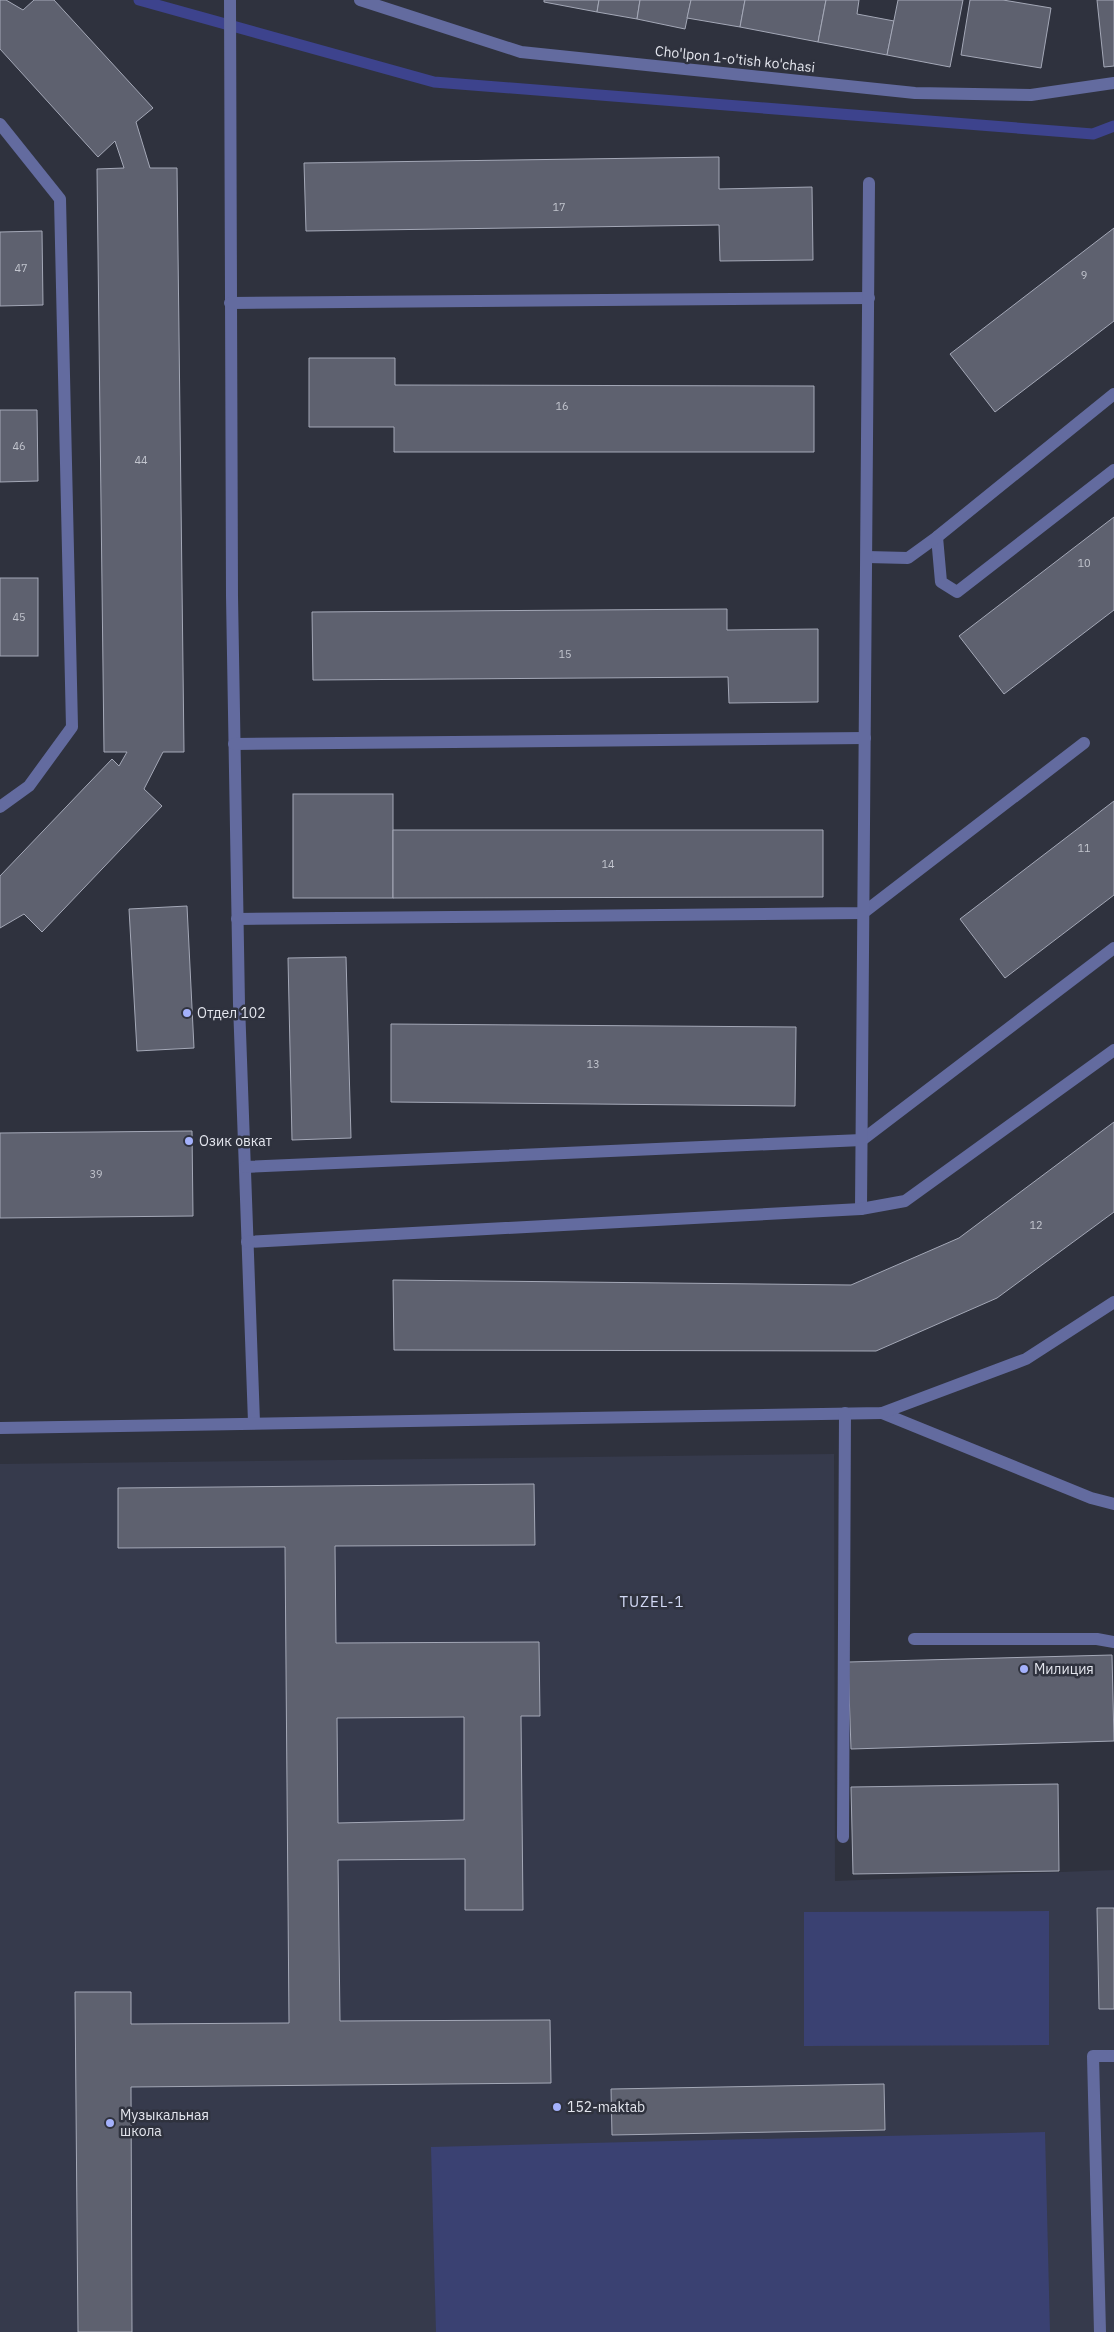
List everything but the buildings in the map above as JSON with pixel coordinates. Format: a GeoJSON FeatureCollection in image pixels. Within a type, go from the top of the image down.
{"type":"FeatureCollection","features":[{"type":"Feature","properties":{"kind":"street"},"geometry":{"type":"LineString","coordinates":[[230,0],[230,303],[234,744],[247,1242],[254,1422]]}},
{"type":"Feature","properties":{"kind":"street","name":"Cho'lpon 1-o'tish ko'chasi"},"geometry":{"type":"LineString","coordinates":[[360,0],[521,52],[914,93],[1031,96],[1114,83]]}},
{"type":"Feature","properties":{"kind":"street"},"geometry":{"type":"LineString","coordinates":[[0,124],[60,199],[72,727],[29,786],[0,807]]}},
{"type":"Feature","properties":{"kind":"street"},"geometry":{"type":"LineString","coordinates":[[861,1208],[870,183]]}},
{"type":"Feature","properties":{"kind":"street"},"geometry":{"type":"LineString","coordinates":[[230,303],[869,298]]}},
{"type":"Feature","properties":{"kind":"street"},"geometry":{"type":"LineString","coordinates":[[866,557],[908,558],[1114,394]]}},
{"type":"Feature","properties":{"kind":"street"},"geometry":{"type":"LineString","coordinates":[[937,536],[940,582],[957,592],[1114,470]]}},
{"type":"Feature","properties":{"kind":"street"},"geometry":{"type":"LineString","coordinates":[[234,744],[865,738]]}},
{"type":"Feature","properties":{"kind":"street"},"geometry":{"type":"LineString","coordinates":[[238,919],[863,914],[1084,743]]}},
{"type":"Feature","properties":{"kind":"street"},"geometry":{"type":"LineString","coordinates":[[245,1167],[862,1140],[1114,948]]}},
{"type":"Feature","properties":{"kind":"street"},"geometry":{"type":"LineString","coordinates":[[247,1242],[861,1208],[905,1201],[1114,1050]]}},
{"type":"Feature","properties":{"kind":"street"},"geometry":{"type":"LineString","coordinates":[[0,1428],[882,1412],[1026,1359],[1114,1302]]}},
{"type":"Feature","properties":{"kind":"street"},"geometry":{"type":"LineString","coordinates":[[882,1412],[1091,1498],[1114,1504]]}},
{"type":"Feature","properties":{"kind":"street"},"geometry":{"type":"LineString","coordinates":[[843,1837],[845,1413]]}},
{"type":"Feature","properties":{"kind":"street"},"geometry":{"type":"LineString","coordinates":[[914,1640],[1097,1639],[1114,1642]]}},
{"type":"Feature","properties":{"kind":"street"},"geometry":{"type":"LineString","coordinates":[[1100,2332],[1093,2056],[1114,2056]]}},
{"type":"Feature","properties":{"kind":"shaded area","name":"152-maktab"},"geometry":{"type":"Polygon","coordinates":[[[834,1454],[835,1881],[1114,1870],[1114,2332],[0,2332],[0,1464],[834,1454]]]}},
{"type":"Feature","properties":{"kind":"shaded area"},"geometry":{"type":"Polygon","coordinates":[[[1049,1911],[1049,2045],[804,2046],[804,1912],[1049,1911]]]}},
{"type":"Feature","properties":{"kind":"shaded area"},"geometry":{"type":"Polygon","coordinates":[[[1045,2132],[1050,2332],[436,2332],[431,2147],[1045,2132]]]}},
{"type":"Feature","properties":{"kind":"waterway"},"geometry":{"type":"LineString","coordinates":[[139,0],[434,82],[1093,134],[1114,126]]}},
{"type":"Feature","properties":{"kind":"place","name":"Отдел 102"},"geometry":{"type":"Point","coordinates":[187,1013]}},
{"type":"Feature","properties":{"kind":"place","name":"Озик овкат"},"geometry":{"type":"Point","coordinates":[189,1141]}},
{"type":"Feature","properties":{"kind":"place","name":"Милиция"},"geometry":{"type":"Point","coordinates":[1024,1669]}},
{"type":"Feature","properties":{"kind":"place","name":"152-maktab"},"geometry":{"type":"Point","coordinates":[557,2107]}},
{"type":"Feature","properties":{"kind":"place","name":"Музыкальная школа"},"geometry":{"type":"Point","coordinates":[110,2123]}},
{"type":"Feature","properties":{"kind":"district","name":"TUZEL-1"},"geometry":{"type":"Point","coordinates":[652,1601]}}]}
